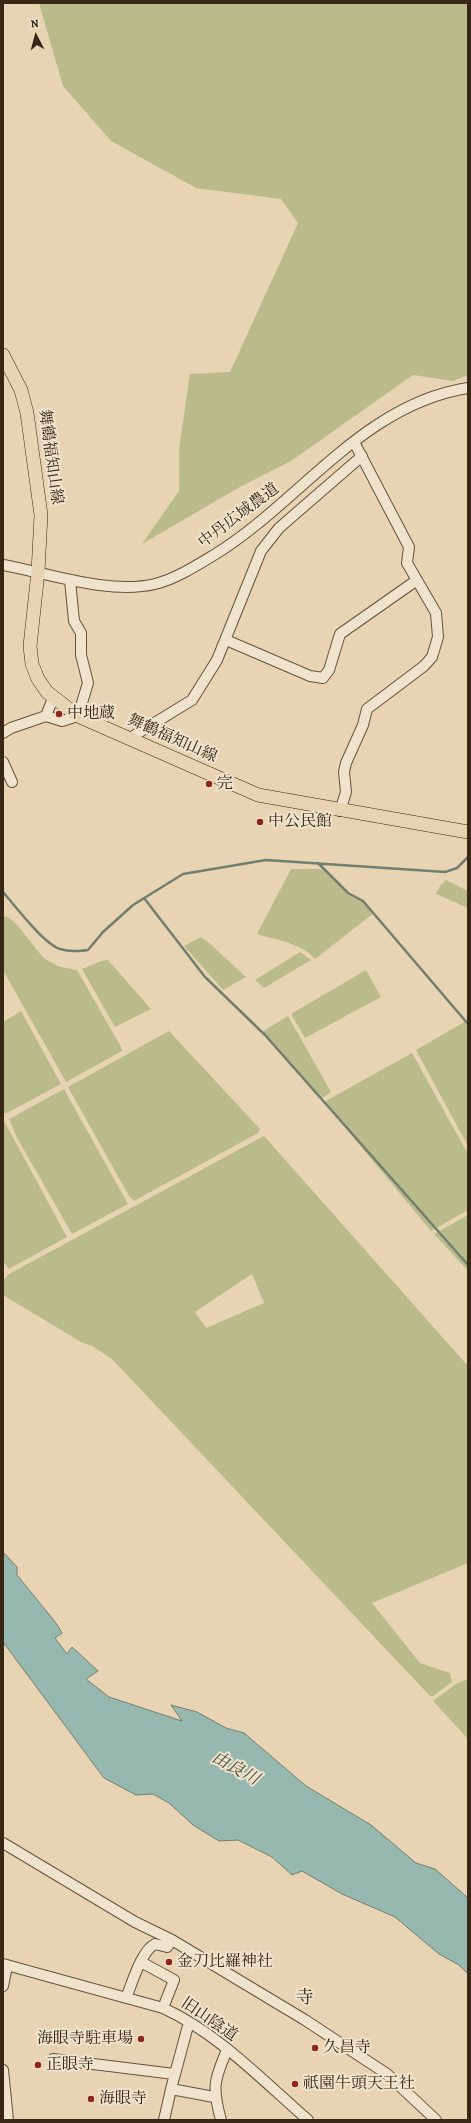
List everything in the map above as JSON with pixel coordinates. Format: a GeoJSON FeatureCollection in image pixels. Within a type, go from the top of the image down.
{"type":"FeatureCollection","features":[{"type":"Feature","properties":{"kind":"main road","name":"舞鶴福知山線"},"geometry":{"type":"LineString","coordinates":[[3,357],[21,390],[27,414],[41,515],[38,572],[30,646],[32,664],[38,679],[53,698],[78,716],[258,795],[340,811],[468,832]]}},
{"type":"Feature","properties":{"kind":"street","name":"中丹広域農道"},"geometry":{"type":"LineString","coordinates":[[3,565],[70,580],[125,586],[155,584],[194,567],[236,542],[354,442],[391,415],[430,397],[468,388]]}},
{"type":"Feature","properties":{"kind":"street"},"geometry":{"type":"LineString","coordinates":[[340,811],[346,792],[344,772],[346,763],[363,725],[367,709],[424,666],[432,657],[438,637],[436,613],[407,563],[409,547],[354,442]]}},
{"type":"Feature","properties":{"kind":"street"},"geometry":{"type":"LineString","coordinates":[[130,738],[192,700],[206,679],[226,640],[260,551],[279,528],[362,456]]}},
{"type":"Feature","properties":{"kind":"street"},"geometry":{"type":"LineString","coordinates":[[3,734],[11,728],[46,716],[62,721],[78,716],[88,683],[81,655],[81,633],[74,621],[70,580]]}},
{"type":"Feature","properties":{"kind":"street"},"geometry":{"type":"LineString","coordinates":[[226,640],[310,676],[323,678],[329,670],[340,634],[417,580]]}},
{"type":"Feature","properties":{"kind":"street"},"geometry":{"type":"LineString","coordinates":[[46,716],[53,698]]}},
{"type":"Feature","properties":{"kind":"street"},"geometry":{"type":"LineString","coordinates":[[3,762],[12,782]]}},
{"type":"Feature","properties":{"kind":"street"},"geometry":{"type":"LineString","coordinates":[[3,1843],[135,1922],[172,1940],[305,2020],[387,2074],[436,2120]]}},
{"type":"Feature","properties":{"kind":"street"},"geometry":{"type":"LineString","coordinates":[[126,1998],[141,1962],[150,1946],[155,1944],[167,1947],[172,1940]]}},
{"type":"Feature","properties":{"kind":"street"},"geometry":{"type":"LineString","coordinates":[[141,1962],[174,1980],[163,2008]]}},
{"type":"Feature","properties":{"kind":"street"},"geometry":{"type":"LineString","coordinates":[[3,1986],[5,1965]]}},
{"type":"Feature","properties":{"kind":"street","name":"旧山陰道"},"geometry":{"type":"LineString","coordinates":[[5,1965],[163,2008],[189,2022],[227,2050],[308,2120]]}},
{"type":"Feature","properties":{"kind":"street"},"geometry":{"type":"LineString","coordinates":[[164,2120],[172,2090],[174,2074],[189,2022]]}},
{"type":"Feature","properties":{"kind":"street"},"geometry":{"type":"LineString","coordinates":[[221,2120],[214,2097],[216,2074],[227,2050]]}},
{"type":"Feature","properties":{"kind":"street"},"geometry":{"type":"LineString","coordinates":[[53,2059],[174,2074]]}},
{"type":"Feature","properties":{"kind":"street"},"geometry":{"type":"LineString","coordinates":[[3,2070],[8,2120]]}},
{"type":"Feature","properties":{"kind":"street"},"geometry":{"type":"LineString","coordinates":[[172,2090],[214,2097]]}},
{"type":"Feature","properties":{"kind":"green space"},"geometry":{"type":"Polygon","coordinates":[[[39,3],[468,3],[468,375],[453,381],[413,375],[291,461],[238,488],[142,544],[179,491],[179,449],[190,374],[230,372],[298,223],[281,199],[196,188],[111,141],[63,86],[39,3]]]}},
{"type":"Feature","properties":{"kind":"green space"},"geometry":{"type":"Polygon","coordinates":[[[291,869],[322,869],[347,894],[363,901],[374,913],[315,959],[303,949],[280,940],[257,934],[291,869]]]}},
{"type":"Feature","properties":{"kind":"green space"},"geometry":{"type":"Polygon","coordinates":[[[446,880],[468,891],[468,908],[436,894],[440,886],[446,880]]]}},
{"type":"Feature","properties":{"kind":"green space"},"geometry":{"type":"Polygon","coordinates":[[[3,916],[14,922],[47,960],[58,966],[77,970],[122,1051],[66,1082],[3,970],[3,916]]]}},
{"type":"Feature","properties":{"kind":"green space"},"geometry":{"type":"Polygon","coordinates":[[[201,937],[246,977],[223,990],[184,946],[201,937]]]}},
{"type":"Feature","properties":{"kind":"green space"},"geometry":{"type":"Polygon","coordinates":[[[300,952],[311,960],[264,988],[255,980],[300,952]]]}},
{"type":"Feature","properties":{"kind":"green space"},"geometry":{"type":"Polygon","coordinates":[[[108,960],[151,1009],[115,1027],[82,969],[101,961],[108,960]]]}},
{"type":"Feature","properties":{"kind":"green space"},"geometry":{"type":"Polygon","coordinates":[[[366,970],[381,997],[305,1038],[291,1014],[366,970]]]}},
{"type":"Feature","properties":{"kind":"green space"},"geometry":{"type":"Polygon","coordinates":[[[21,1011],[61,1084],[5,1114],[3,1110],[3,1022],[21,1011]]]}},
{"type":"Feature","properties":{"kind":"green space"},"geometry":{"type":"Polygon","coordinates":[[[288,1016],[331,1092],[321,1099],[262,1032],[288,1016]]]}},
{"type":"Feature","properties":{"kind":"green space"},"geometry":{"type":"Polygon","coordinates":[[[466,1021],[468,1024],[468,1146],[416,1050],[466,1021]]]}},
{"type":"Feature","properties":{"kind":"green space"},"geometry":{"type":"Polygon","coordinates":[[[169,1031],[260,1129],[258,1133],[134,1201],[129,1196],[68,1087],[169,1031]]]}},
{"type":"Feature","properties":{"kind":"green space"},"geometry":{"type":"Polygon","coordinates":[[[412,1053],[468,1154],[468,1210],[431,1231],[324,1102],[412,1053]]]}},
{"type":"Feature","properties":{"kind":"green space"},"geometry":{"type":"Polygon","coordinates":[[[64,1089],[128,1204],[72,1234],[16,1136],[9,1119],[64,1089]]]}},
{"type":"Feature","properties":{"kind":"green space"},"geometry":{"type":"Polygon","coordinates":[[[3,1119],[67,1237],[9,1269],[3,1261],[3,1119]]]}},
{"type":"Feature","properties":{"kind":"green space"},"geometry":{"type":"Polygon","coordinates":[[[264,1136],[468,1366],[468,1563],[372,1603],[420,1663],[450,1673],[452,1682],[433,1696],[430,1696],[112,1359],[3,1295],[3,1280],[9,1274],[264,1136]],[[252,1274],[195,1312],[206,1328],[264,1303],[252,1274]]]}},
{"type":"Feature","properties":{"kind":"green space"},"geometry":{"type":"Polygon","coordinates":[[[468,1215],[468,1271],[434,1234],[468,1215]]]}},
{"type":"Feature","properties":{"kind":"green space"},"geometry":{"type":"Polygon","coordinates":[[[468,1679],[468,1739],[433,1701],[456,1684],[468,1679]]]}},
{"type":"Feature","properties":{"kind":"water","name":"由良川"},"geometry":{"type":"Polygon","coordinates":[[[3,1552],[17,1567],[17,1575],[56,1623],[62,1633],[55,1638],[67,1654],[72,1647],[98,1671],[86,1679],[109,1697],[182,1721],[171,1705],[197,1712],[226,1728],[244,1733],[306,1786],[371,1825],[416,1863],[435,1869],[468,1898],[468,1974],[459,1965],[439,1954],[395,1917],[342,1894],[302,1871],[292,1875],[272,1857],[238,1840],[219,1841],[193,1825],[169,1803],[153,1794],[136,1795],[104,1778],[3,1642],[3,1552]]]}},
{"type":"Feature","properties":{"kind":"waterway"},"geometry":{"type":"LineString","coordinates":[[3,892],[30,924],[53,946],[64,950],[81,951],[88,950],[103,932],[133,905],[183,874],[266,860],[445,872],[457,868],[468,857]]}},
{"type":"Feature","properties":{"kind":"waterway"},"geometry":{"type":"LineString","coordinates":[[318,863],[348,893],[363,901],[468,1024]]}},
{"type":"Feature","properties":{"kind":"waterway"},"geometry":{"type":"LineString","coordinates":[[144,898],[205,977],[265,1035],[468,1265]]}},
{"type":"Feature","properties":{"kind":"place","name":"中地蔵"},"geometry":{"type":"Point","coordinates":[59,714]}},
{"type":"Feature","properties":{"kind":"place","name":"完"},"geometry":{"type":"Point","coordinates":[209,784]}},
{"type":"Feature","properties":{"kind":"place","name":"中公民館"},"geometry":{"type":"Point","coordinates":[260,822]}},
{"type":"Feature","properties":{"kind":"place","name":"金刀比羅神社"},"geometry":{"type":"Point","coordinates":[169,1962]}},
{"type":"Feature","properties":{"kind":"place","name":"海眼寺駐車場"},"geometry":{"type":"Point","coordinates":[141,2039]}},
{"type":"Feature","properties":{"kind":"place","name":"久昌寺"},"geometry":{"type":"Point","coordinates":[315,2048]}},
{"type":"Feature","properties":{"kind":"place","name":"正眼寺"},"geometry":{"type":"Point","coordinates":[38,2065]}},
{"type":"Feature","properties":{"kind":"place","name":"祇園牛頭天王社"},"geometry":{"type":"Point","coordinates":[295,2084]}},
{"type":"Feature","properties":{"kind":"place","name":"海眼寺"},"geometry":{"type":"Point","coordinates":[91,2099]}},
{"type":"Feature","properties":{"kind":"district","name":"寺"},"geometry":{"type":"Point","coordinates":[305,1999]}}]}
